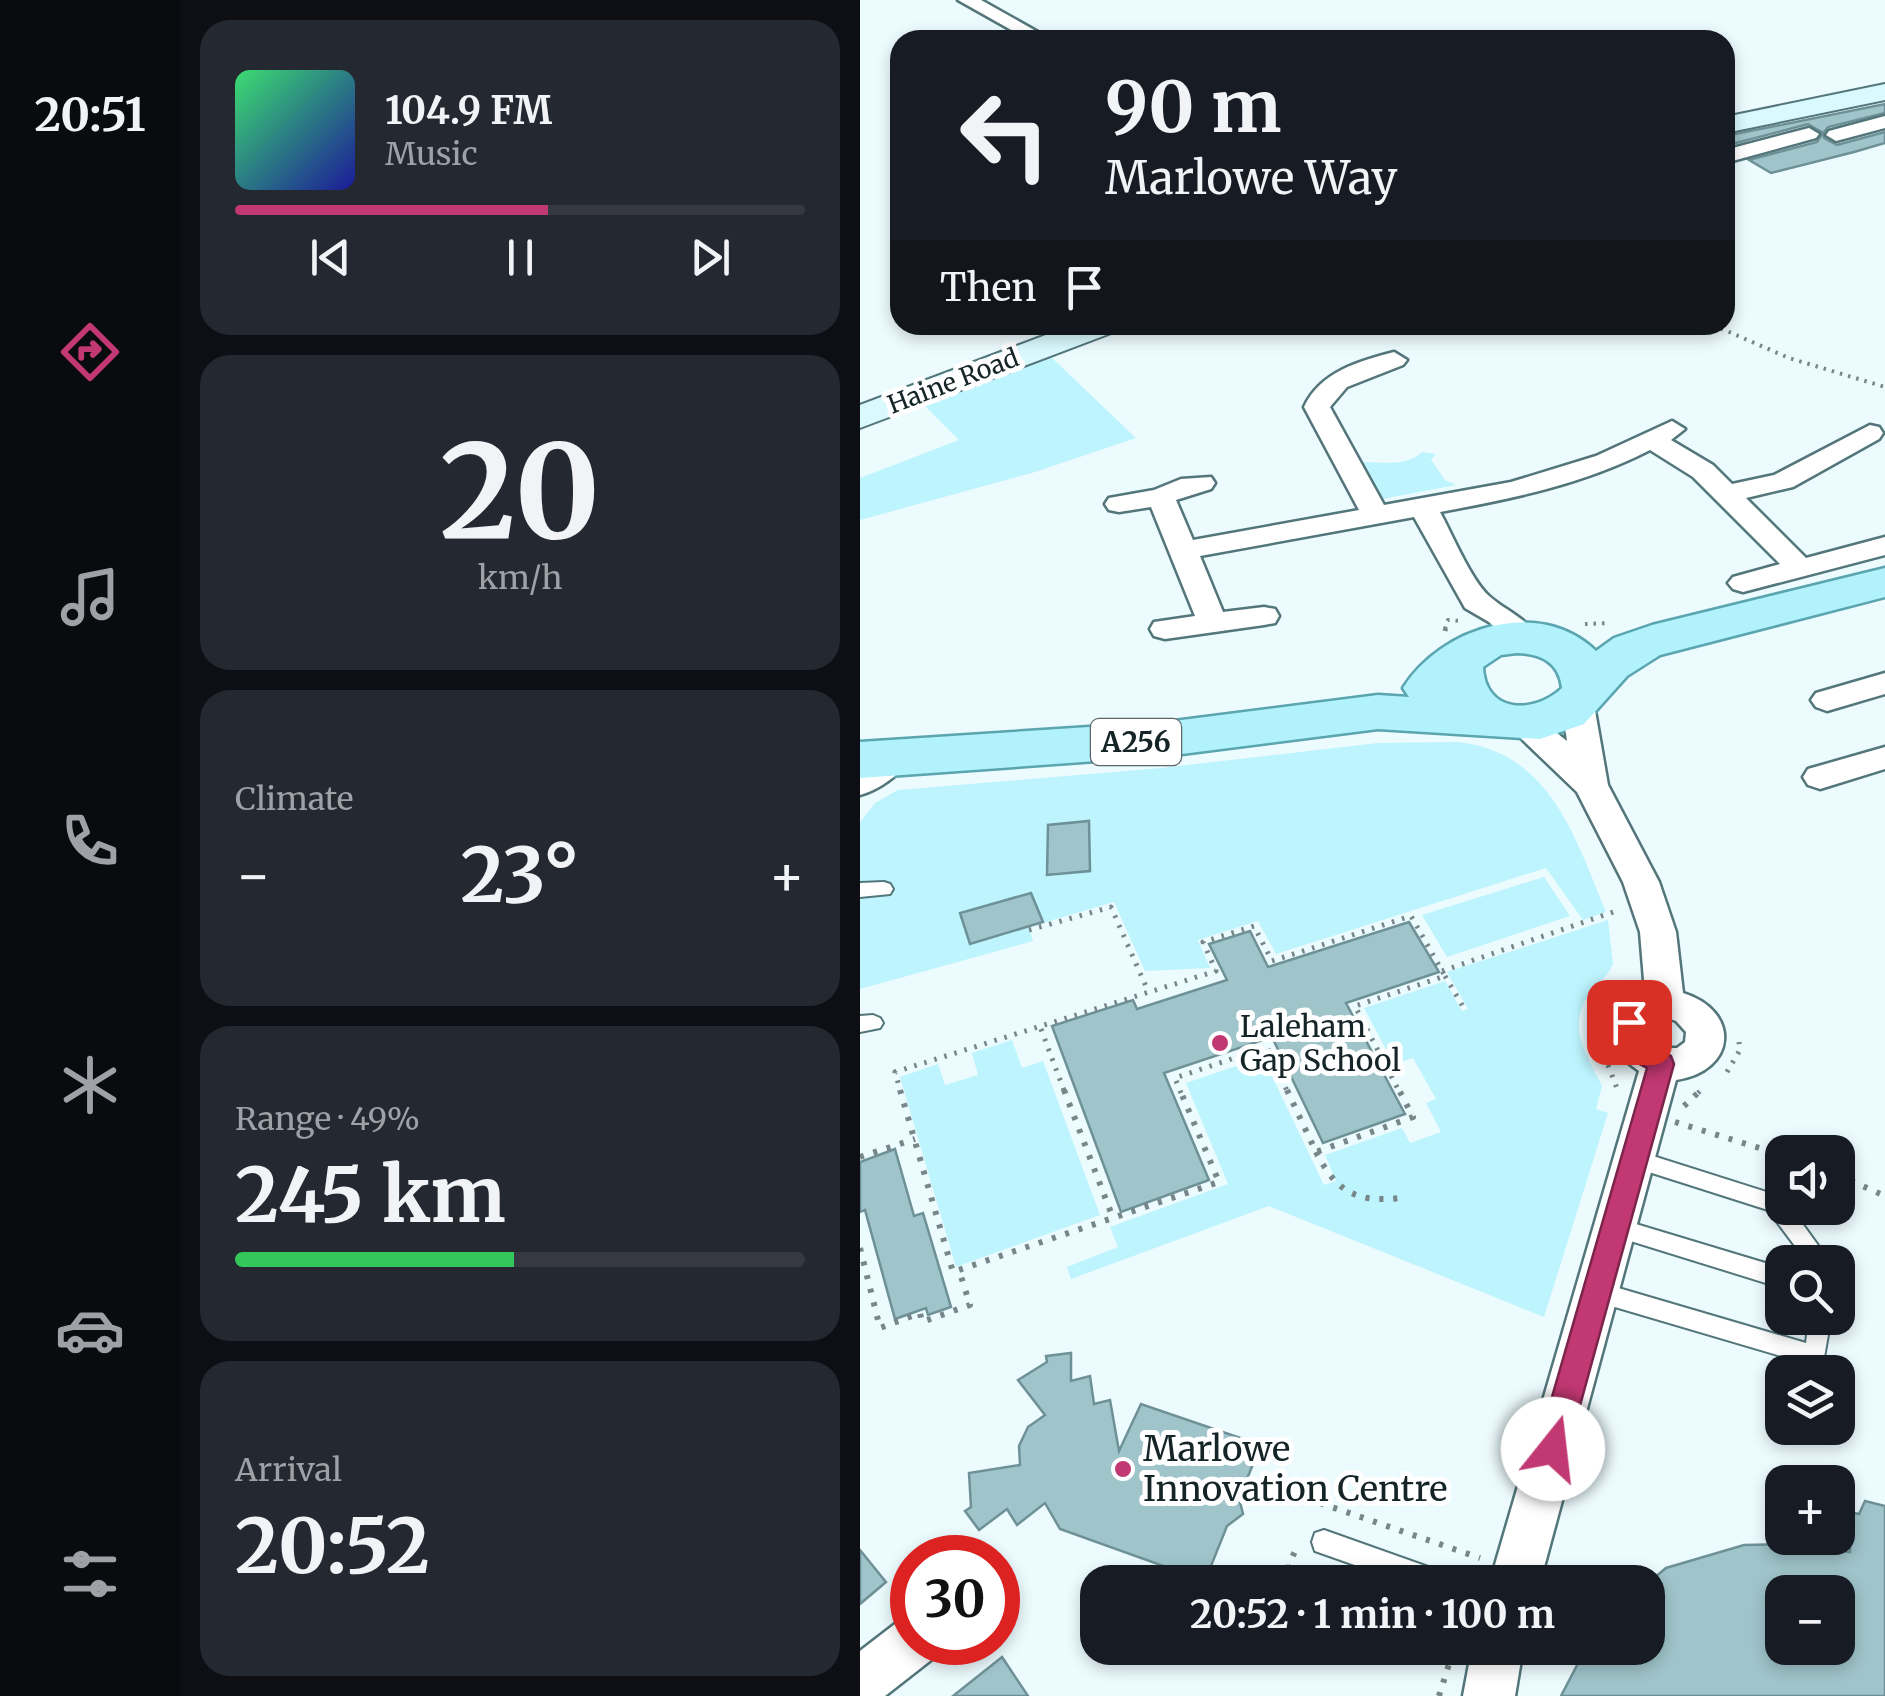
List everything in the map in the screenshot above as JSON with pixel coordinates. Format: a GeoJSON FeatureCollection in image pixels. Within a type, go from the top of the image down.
{"type":"FeatureCollection","features":[{"type":"Feature","properties":{"kind":"main road"},"geometry":{"type":"LineString","coordinates":[[1669,636],[1504,638],[1465,659],[1457,680],[1461,693],[1471,704],[1512,721],[1542,722],[1582,698],[1621,656],[1669,636],[1885,582]]}},
{"type":"Feature","properties":{"kind":"main road"},"geometry":{"type":"LineString","coordinates":[[1536,640],[1581,663],[1588,677],[1582,698]]}},
{"type":"Feature","properties":{"kind":"main road","name":"A256"},"geometry":{"type":"LineString","coordinates":[[1378,712],[1420,693],[1465,659]]}},
{"type":"Feature","properties":{"kind":"main road","name":"A256"},"geometry":{"type":"LineString","coordinates":[[871,767],[1166,739],[1378,712],[1512,721]]}},
{"type":"Feature","properties":{"kind":"street"},"geometry":{"type":"LineString","coordinates":[[967,0],[1025,30]]}},
{"type":"Feature","properties":{"kind":"street"},"geometry":{"type":"LineString","coordinates":[[1735,123],[1885,92]]}},
{"type":"Feature","properties":{"kind":"street"},"geometry":{"type":"LineString","coordinates":[[1821,105],[1859,128]]}},
{"type":"Feature","properties":{"kind":"street"},"geometry":{"type":"LineString","coordinates":[[1836,135],[1885,122]]}},
{"type":"Feature","properties":{"kind":"street"},"geometry":{"type":"LineString","coordinates":[[1735,150],[1809,134]]}},
{"type":"Feature","properties":{"kind":"street","name":"Haine Road"},"geometry":{"type":"LineString","coordinates":[[860,418],[1076,335]]}},
{"type":"Feature","properties":{"kind":"street"},"geometry":{"type":"LineString","coordinates":[[1374,514],[1317,407],[1320,396],[1332,386],[1394,360]]}},
{"type":"Feature","properties":{"kind":"street"},"geometry":{"type":"LineString","coordinates":[[1727,494],[1783,481],[1870,432]]}},
{"type":"Feature","properties":{"kind":"street"},"geometry":{"type":"LineString","coordinates":[[1183,550],[1549,482],[1662,434],[1800,568]]}},
{"type":"Feature","properties":{"kind":"street"},"geometry":{"type":"LineString","coordinates":[[1118,504],[1161,497],[1201,483]]}},
{"type":"Feature","properties":{"kind":"street"},"geometry":{"type":"LineString","coordinates":[[1161,497],[1212,621]]}},
{"type":"Feature","properties":{"kind":"street"},"geometry":{"type":"LineString","coordinates":[[1423,508],[1476,601],[1536,640]]}},
{"type":"Feature","properties":{"kind":"street"},"geometry":{"type":"LineString","coordinates":[[1743,583],[1885,546]]}},
{"type":"Feature","properties":{"kind":"street"},"geometry":{"type":"LineString","coordinates":[[1465,659],[1476,601]]}},
{"type":"Feature","properties":{"kind":"street"},"geometry":{"type":"LineString","coordinates":[[1166,630],[1264,616]]}},
{"type":"Feature","properties":{"kind":"street"},"geometry":{"type":"LineString","coordinates":[[1827,700],[1885,683]]}},
{"type":"Feature","properties":{"kind":"street"},"geometry":{"type":"LineString","coordinates":[[1582,698],[1590,785]]}},
{"type":"Feature","properties":{"kind":"street"},"geometry":{"type":"LineString","coordinates":[[1512,721],[1557,750],[1590,785],[1641,882],[1658,932],[1666,1002]]}},
{"type":"Feature","properties":{"kind":"street"},"geometry":{"type":"LineString","coordinates":[[1820,776],[1885,758]]}},
{"type":"Feature","properties":{"kind":"street"},"geometry":{"type":"LineString","coordinates":[[1666,1002],[1700,1018],[1707,1039],[1698,1057],[1662,1064],[1638,1052],[1628,1033],[1634,1014],[1653,1003],[1666,1002]]}},
{"type":"Feature","properties":{"kind":"street"},"geometry":{"type":"LineString","coordinates":[[1499,1565],[1597,1292],[1634,1159],[1660,1118],[1662,1064]]}},
{"type":"Feature","properties":{"kind":"street"},"geometry":{"type":"LineString","coordinates":[[860,1683],[890,1659]]}},
{"type":"Feature","properties":{"kind":"street"},"geometry":{"type":"LineString","coordinates":[[1489,1696],[1495,1665]]}},
{"type":"Feature","properties":{"kind":"lane"},"geometry":{"type":"LineString","coordinates":[[860,890],[884,889]]}},
{"type":"Feature","properties":{"kind":"lane"},"geometry":{"type":"LineString","coordinates":[[1634,1159],[1775,1204],[1806,1245]]}},
{"type":"Feature","properties":{"kind":"lane"},"geometry":{"type":"LineString","coordinates":[[1615,1227],[1765,1273]]}},
{"type":"Feature","properties":{"kind":"lane"},"geometry":{"type":"LineString","coordinates":[[1597,1292],[1815,1356],[1818,1335]]}},
{"type":"Feature","properties":{"kind":"lane"},"geometry":{"type":"LineString","coordinates":[[1324,1542],[1388,1565]]}},
{"type":"Feature","properties":{"kind":"path"},"geometry":{"type":"LineString","coordinates":[[1735,334],[1789,358],[1885,388]]}},
{"type":"Feature","properties":{"kind":"path"},"geometry":{"type":"LineString","coordinates":[[1030,930],[1112,907],[1148,990]]}},
{"type":"Feature","properties":{"kind":"path"},"geometry":{"type":"LineString","coordinates":[[1316,1152],[1413,1116],[1354,1006],[1625,907],[1628,918]]}},
{"type":"Feature","properties":{"kind":"path"},"geometry":{"type":"LineString","coordinates":[[1400,1198],[1365,1202],[1346,1196],[1331,1184],[1267,1047],[1175,1078],[1219,1182],[952,1272],[895,1072],[1216,971],[1203,942],[1254,926],[1272,961],[1411,916],[1465,1010]]}},
{"type":"Feature","properties":{"kind":"path"},"geometry":{"type":"LineString","coordinates":[[1042,1029],[1113,1220]]}},
{"type":"Feature","properties":{"kind":"path"},"geometry":{"type":"LineString","coordinates":[[1718,1080],[1732,1068],[1740,1050],[1738,1038]]}},
{"type":"Feature","properties":{"kind":"path"},"geometry":{"type":"LineString","coordinates":[[1603,1056],[1618,1087],[1618,1106],[1765,1150]]}},
{"type":"Feature","properties":{"kind":"path"},"geometry":{"type":"LineString","coordinates":[[1660,1118],[1708,1086]]}},
{"type":"Feature","properties":{"kind":"path"},"geometry":{"type":"LineString","coordinates":[[860,1157],[915,1139]]}},
{"type":"Feature","properties":{"kind":"path"},"geometry":{"type":"LineString","coordinates":[[1855,1183],[1885,1196]]}},
{"type":"Feature","properties":{"kind":"path"},"geometry":{"type":"LineString","coordinates":[[860,1248],[880,1328],[920,1314],[922,1322],[970,1305],[959,1270]]}},
{"type":"Feature","properties":{"kind":"path"},"geometry":{"type":"LineString","coordinates":[[1320,1503],[1484,1565]]}},
{"type":"Feature","properties":{"kind":"path"},"geometry":{"type":"LineString","coordinates":[[1289,1565],[1295,1551]]}},
{"type":"Feature","properties":{"kind":"path"},"geometry":{"type":"LineString","coordinates":[[1439,1696],[1449,1665]]}},
{"type":"Feature","properties":{"kind":"shaded area"},"geometry":{"type":"Polygon","coordinates":[[[1040,354],[1052,358],[1136,438],[1035,472],[860,520],[860,478],[959,440],[920,401],[1040,354]]]}},
{"type":"Feature","properties":{"kind":"shaded area"},"geometry":{"type":"Polygon","coordinates":[[[1422,452],[1436,454],[1431,460],[1445,480],[1456,485],[1382,499],[1362,462],[1401,462],[1422,452]]]}},
{"type":"Feature","properties":{"kind":"shaded area"},"geometry":{"type":"Polygon","coordinates":[[[1458,742],[1490,749],[1516,762],[1537,780],[1570,828],[1606,912],[1583,920],[1546,868],[1276,954],[1258,921],[1198,940],[1210,968],[1145,971],[1114,902],[1029,927],[1033,941],[860,989],[860,822],[875,803],[898,790],[1161,768],[1378,743],[1458,742]]]}},
{"type":"Feature","properties":{"kind":"shaded area"},"geometry":{"type":"Polygon","coordinates":[[[1544,877],[1570,916],[1447,957],[1422,915],[1544,877]]]}},
{"type":"Feature","properties":{"kind":"shaded area"},"geometry":{"type":"Polygon","coordinates":[[[1608,920],[1613,964],[1588,996],[1579,1031],[1602,1086],[1596,1109],[1608,1113],[1544,1317],[1269,1206],[1071,1279],[1067,1267],[1118,1247],[1110,1227],[1228,1184],[1186,1083],[1263,1057],[1324,1185],[1336,1181],[1325,1155],[1402,1128],[1410,1143],[1441,1132],[1426,1103],[1436,1099],[1413,1058],[1394,1064],[1364,1008],[1445,981],[1462,1011],[1468,1009],[1447,972],[1608,920]]]}},
{"type":"Feature","properties":{"kind":"shaded area"},"geometry":{"type":"Polygon","coordinates":[[[1012,1040],[1022,1068],[1043,1061],[1100,1215],[956,1267],[900,1077],[938,1064],[945,1085],[978,1075],[972,1053],[1012,1040]]]}},
{"type":"Feature","properties":{"kind":"building"},"geometry":{"type":"Polygon","coordinates":[[[1885,104],[1885,113],[1828,127],[1823,133],[1808,124],[1735,143],[1735,134],[1885,104]]]}},
{"type":"Feature","properties":{"kind":"building"},"geometry":{"type":"Polygon","coordinates":[[[1885,132],[1885,143],[1771,173],[1749,160],[1817,142],[1823,133],[1824,138],[1837,145],[1885,132]]]}},
{"type":"Feature","properties":{"kind":"building"},"geometry":{"type":"Polygon","coordinates":[[[1089,821],[1090,871],[1047,875],[1048,825],[1089,821]]]}},
{"type":"Feature","properties":{"kind":"building"},"geometry":{"type":"Polygon","coordinates":[[[1031,893],[1043,922],[970,944],[960,913],[1031,893]]]}},
{"type":"Feature","properties":{"kind":"building"},"geometry":{"type":"Polygon","coordinates":[[[1409,922],[1439,972],[1346,1003],[1405,1114],[1323,1143],[1272,1037],[1164,1073],[1209,1180],[1121,1212],[1052,1026],[1133,1000],[1137,1009],[1227,980],[1209,944],[1250,931],[1268,967],[1409,922]]]}},
{"type":"Feature","properties":{"kind":"building"},"geometry":{"type":"Polygon","coordinates":[[[895,1149],[914,1216],[923,1213],[951,1307],[928,1315],[926,1308],[895,1319],[865,1210],[860,1212],[860,1162],[895,1149]]]}},
{"type":"Feature","properties":{"kind":"building","name":"Marlowe Innovation Centre"},"geometry":{"type":"Polygon","coordinates":[[[1071,1353],[1071,1381],[1090,1376],[1094,1404],[1110,1400],[1119,1451],[1141,1404],[1261,1445],[1239,1498],[1243,1514],[1227,1526],[1211,1565],[1160,1565],[1060,1529],[1045,1503],[1017,1525],[1007,1509],[979,1530],[965,1511],[971,1507],[969,1473],[1020,1465],[1019,1446],[1028,1427],[1045,1415],[1018,1380],[1047,1362],[1046,1356],[1071,1353]]]}},
{"type":"Feature","properties":{"kind":"building"},"geometry":{"type":"Polygon","coordinates":[[[1865,1501],[1885,1506],[1885,1696],[1561,1696],[1577,1665],[1665,1665],[1666,1568],[1744,1545],[1765,1545],[1765,1555],[1855,1555],[1855,1513],[1859,1514],[1865,1501]]]}},
{"type":"Feature","properties":{"kind":"building"},"geometry":{"type":"Polygon","coordinates":[[[860,1550],[886,1582],[860,1604],[860,1550]]]}},
{"type":"Feature","properties":{"kind":"building"},"geometry":{"type":"Polygon","coordinates":[[[992,1665],[1007,1665],[1028,1696],[953,1696],[992,1665]]]}},
{"type":"Feature","properties":{"kind":"place","name":"Laleham Gap School"},"geometry":{"type":"Point","coordinates":[1220,1043]}},
{"type":"Feature","properties":{"kind":"place","name":"Marlowe Innovation Centre"},"geometry":{"type":"Point","coordinates":[1123,1469]}},
{"type":"Feature","properties":{"kind":"route"},"geometry":{"type":"LineString","coordinates":[[1553,1449],[1662,1064],[1638,1052],[1628,1033],[1629,1022]]}}]}
